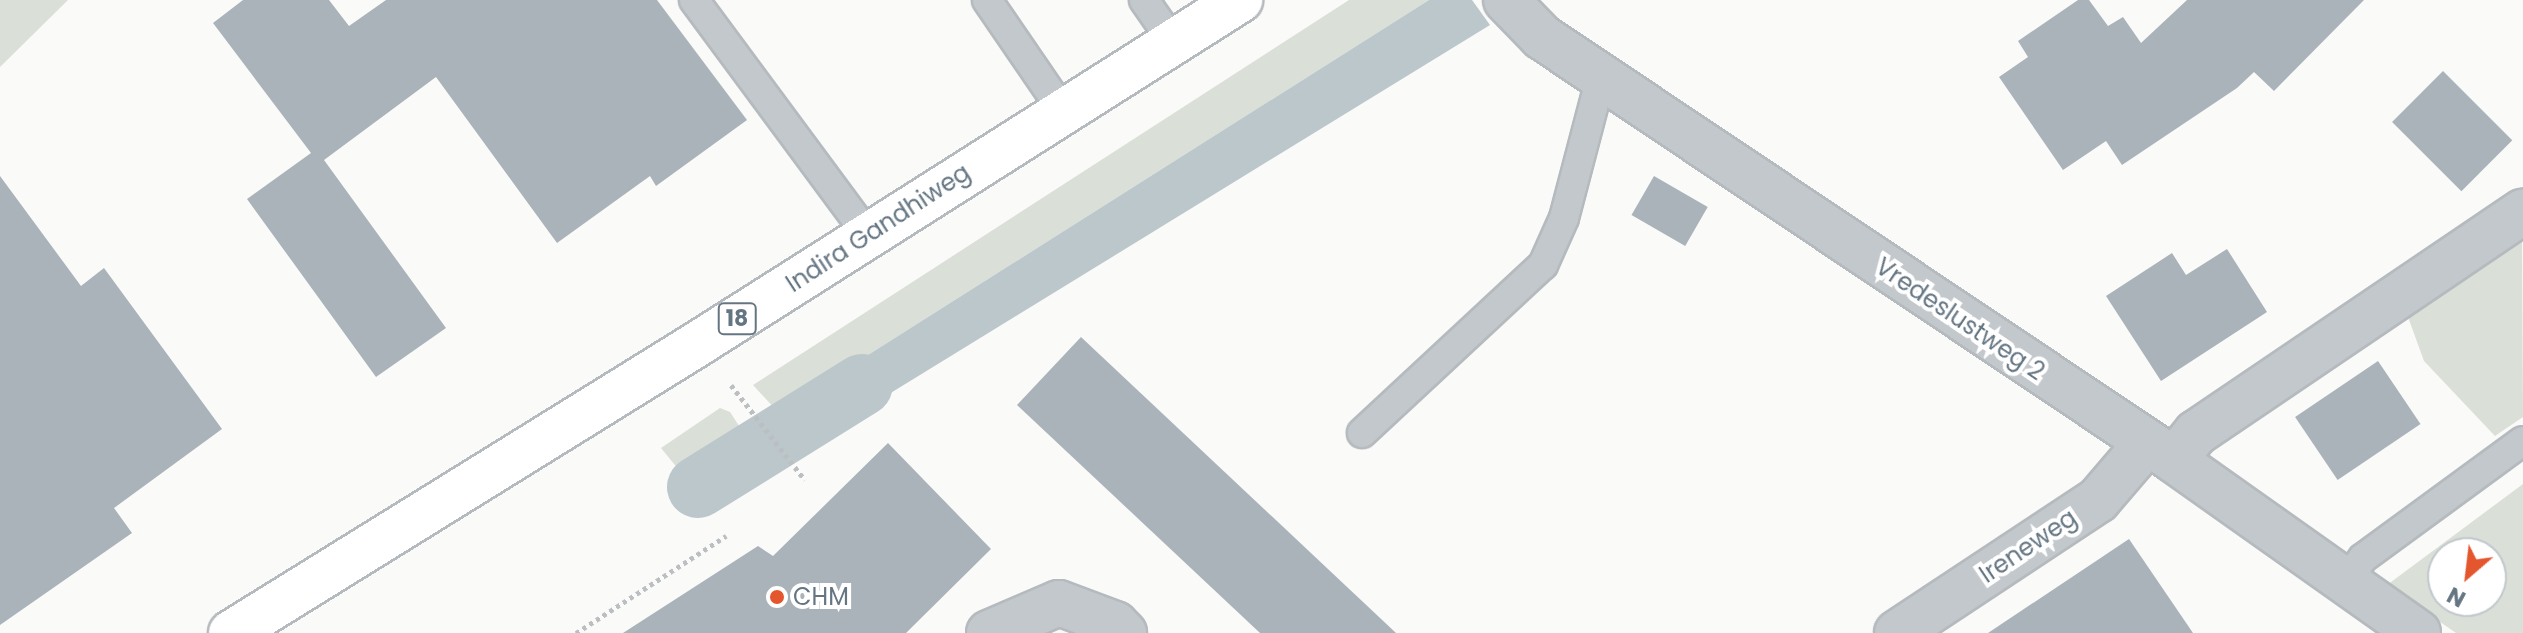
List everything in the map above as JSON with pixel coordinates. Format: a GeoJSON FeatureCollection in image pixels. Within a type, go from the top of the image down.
{"type":"FeatureCollection","features":[{"type":"Feature","properties":{"kind":"main road","name":"Indira Gandhiweg"},"geometry":{"type":"LineString","coordinates":[[231,633],[699,343],[1240,0]]}},
{"type":"Feature","properties":{"kind":"street","name":"Vredeslustweg 2"},"geometry":{"type":"LineString","coordinates":[[1506,0],[1542,37],[2160,452],[2418,633]]}},
{"type":"Feature","properties":{"kind":"street","name":"Ireneweg"},"geometry":{"type":"LineString","coordinates":[[1897,633],[2098,500],[2160,452],[2196,433],[2523,212]]}},
{"type":"Feature","properties":{"kind":"street"},"geometry":{"type":"LineString","coordinates":[[989,633],[1059,603],[1115,624],[1124,633]]}},
{"type":"Feature","properties":{"kind":"lane"},"geometry":{"type":"LineString","coordinates":[[694,0],[868,235]]}},
{"type":"Feature","properties":{"kind":"lane"},"geometry":{"type":"LineString","coordinates":[[987,0],[1063,111]]}},
{"type":"Feature","properties":{"kind":"lane"},"geometry":{"type":"LineString","coordinates":[[1144,0],[1174,43]]}},
{"type":"Feature","properties":{"kind":"lane"},"geometry":{"type":"LineString","coordinates":[[1362,433],[1543,265],[1564,218],[1601,77]]}},
{"type":"Feature","properties":{"kind":"lane"},"geometry":{"type":"LineString","coordinates":[[2346,582],[2363,558],[2523,441]]}},
{"type":"Feature","properties":{"kind":"path"},"geometry":{"type":"LineString","coordinates":[[699,343],[805,480]]}},
{"type":"Feature","properties":{"kind":"path"},"geometry":{"type":"LineString","coordinates":[[576,633],[726,536]]}},
{"type":"Feature","properties":{"kind":"shaded area"},"geometry":{"type":"Polygon","coordinates":[[[0,0],[68,0],[0,67],[0,0]]]}},
{"type":"Feature","properties":{"kind":"shaded area"},"geometry":{"type":"Polygon","coordinates":[[[1349,0],[1429,0],[778,412],[753,385],[1349,0]]]}},
{"type":"Feature","properties":{"kind":"shaded area"},"geometry":{"type":"Polygon","coordinates":[[[1429,0],[1472,0],[1490,25],[889,394],[801,440],[778,412],[1429,0]]]}},
{"type":"Feature","properties":{"kind":"shaded area"},"geometry":{"type":"Polygon","coordinates":[[[2522,239],[2523,417],[2495,436],[2424,361],[2408,317],[2522,239]]]}},
{"type":"Feature","properties":{"kind":"shaded area"},"geometry":{"type":"Polygon","coordinates":[[[720,408],[730,412],[743,432],[683,475],[661,448],[720,408]]]}},
{"type":"Feature","properties":{"kind":"shaded area"},"geometry":{"type":"Polygon","coordinates":[[[743,432],[771,471],[711,514],[683,475],[743,432]]]}},
{"type":"Feature","properties":{"kind":"shaded area"},"geometry":{"type":"Polygon","coordinates":[[[2523,484],[2523,633],[2456,633],[2433,617],[2507,617],[2507,537],[2452,537],[2523,484]]]}},
{"type":"Feature","properties":{"kind":"shaded area"},"geometry":{"type":"Polygon","coordinates":[[[2427,555],[2427,613],[2387,585],[2427,555]]]}},
{"type":"Feature","properties":{"kind":"building"},"geometry":{"type":"Polygon","coordinates":[[[243,0],[329,0],[349,26],[386,0],[657,0],[747,120],[656,186],[650,176],[557,243],[436,77],[324,160],[446,328],[376,377],[247,199],[311,153],[213,23],[243,0]]]}},
{"type":"Feature","properties":{"kind":"building"},"geometry":{"type":"Polygon","coordinates":[[[2078,0],[2089,0],[2108,26],[2123,17],[2141,43],[2187,0],[2364,0],[2274,91],[2254,72],[2237,88],[2122,165],[2106,141],[2063,170],[1999,77],[2028,57],[2018,41],[2078,0]]]}},
{"type":"Feature","properties":{"kind":"building"},"geometry":{"type":"Polygon","coordinates":[[[2443,71],[2512,140],[2461,191],[2392,122],[2443,71]]]}},
{"type":"Feature","properties":{"kind":"building"},"geometry":{"type":"Polygon","coordinates":[[[0,176],[81,286],[104,268],[222,429],[114,508],[132,533],[0,625],[0,176]]]}},
{"type":"Feature","properties":{"kind":"building"},"geometry":{"type":"Polygon","coordinates":[[[1654,176],[1708,207],[1685,246],[1632,215],[1654,176]]]}},
{"type":"Feature","properties":{"kind":"building"},"geometry":{"type":"Polygon","coordinates":[[[2227,249],[2267,312],[2161,381],[2106,296],[2172,253],[2186,275],[2227,249]]]}},
{"type":"Feature","properties":{"kind":"building"},"geometry":{"type":"Polygon","coordinates":[[[1081,337],[1396,633],[1260,633],[1017,405],[1081,337]]]}},
{"type":"Feature","properties":{"kind":"building"},"geometry":{"type":"Polygon","coordinates":[[[2378,361],[2420,424],[2338,480],[2295,417],[2378,361]]]}},
{"type":"Feature","properties":{"kind":"building"},"geometry":{"type":"Polygon","coordinates":[[[888,443],[991,549],[906,633],[623,633],[758,546],[773,556],[888,443]]]}},
{"type":"Feature","properties":{"kind":"building"},"geometry":{"type":"Polygon","coordinates":[[[2129,539],[2193,633],[1988,633],[2129,539]]]}},
{"type":"Feature","properties":{"kind":"waterway"},"geometry":{"type":"LineString","coordinates":[[698,487],[862,385]]}},
{"type":"Feature","properties":{"kind":"place","name":"CHM"},"geometry":{"type":"Point","coordinates":[777,597]}}]}
